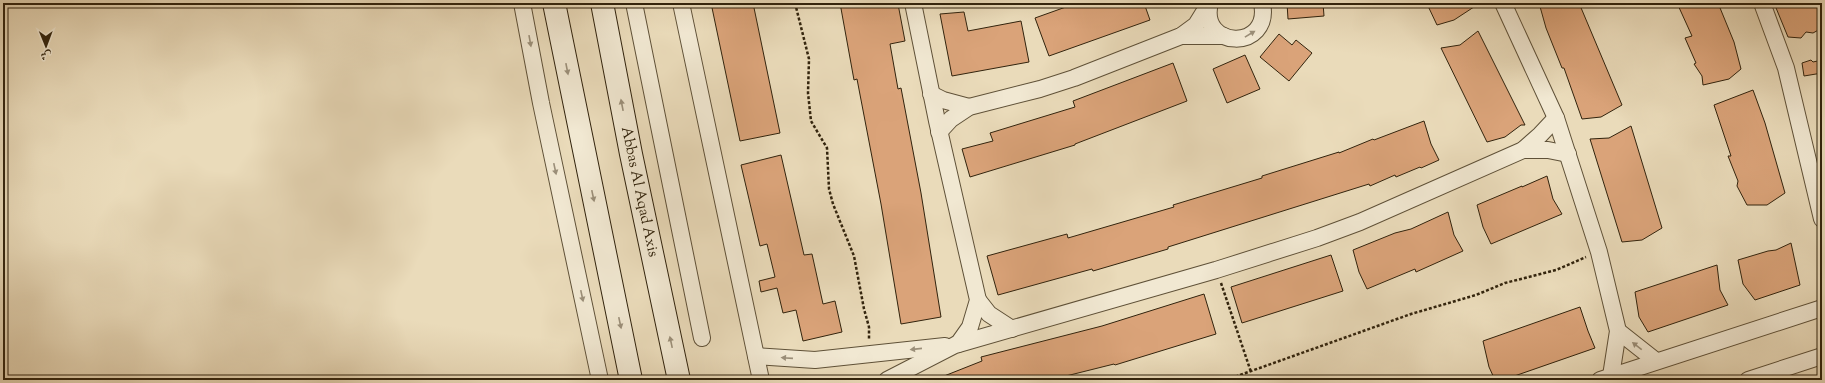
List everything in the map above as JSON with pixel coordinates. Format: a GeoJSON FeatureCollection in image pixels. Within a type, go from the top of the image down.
{"type":"FeatureCollection","features":[{"type":"Feature","properties":{"kind":"main road"},"geometry":{"type":"LineString","coordinates":[[554,3],[627,374]]}},
{"type":"Feature","properties":{"kind":"main road","name":"Abbas Al Aqad Axis"},"geometry":{"type":"LineString","coordinates":[[602,3],[631,154],[680,380]]}},
{"type":"Feature","properties":{"kind":"street"},"geometry":{"type":"LineString","coordinates":[[522,3],[541,103],[600,380]]}},
{"type":"Feature","properties":{"kind":"street"},"geometry":{"type":"LineString","coordinates":[[634,3],[702,338]]}},
{"type":"Feature","properties":{"kind":"street"},"geometry":{"type":"LineString","coordinates":[[681,3],[756,356],[758,379]]}},
{"type":"Feature","properties":{"kind":"street"},"geometry":{"type":"LineString","coordinates":[[913,3],[939,132],[978,300],[989,314],[1012,329]]}},
{"type":"Feature","properties":{"kind":"street"},"geometry":{"type":"LineString","coordinates":[[1181,36],[1224,36],[1238,39],[1246,37],[1254,33],[1263,19],[1262,3]]}},
{"type":"Feature","properties":{"kind":"street"},"geometry":{"type":"LineString","coordinates":[[1503,3],[1556,118],[1599,252],[1618,331],[1606,378]]}},
{"type":"Feature","properties":{"kind":"street"},"geometry":{"type":"LineString","coordinates":[[1762,3],[1786,68],[1822,219]]}},
{"type":"Feature","properties":{"kind":"street"},"geometry":{"type":"LineString","coordinates":[[939,132],[951,120],[969,107],[1033,91],[1074,78],[1181,36],[1196,25],[1209,4]]}},
{"type":"Feature","properties":{"kind":"street"},"geometry":{"type":"LineString","coordinates":[[1209,4],[1208,13],[1210,21],[1214,29],[1224,36]]}},
{"type":"Feature","properties":{"kind":"street"},"geometry":{"type":"LineString","coordinates":[[931,94],[943,100],[969,107]]}},
{"type":"Feature","properties":{"kind":"street"},"geometry":{"type":"LineString","coordinates":[[756,356],[815,360],[956,345],[1216,270],[1296,245],[1360,222],[1523,150],[1556,118]]}},
{"type":"Feature","properties":{"kind":"street"},"geometry":{"type":"LineString","coordinates":[[1523,150],[1548,150],[1568,154]]}},
{"type":"Feature","properties":{"kind":"street"},"geometry":{"type":"LineString","coordinates":[[887,380],[956,345],[970,327],[978,300]]}},
{"type":"Feature","properties":{"kind":"street"},"geometry":{"type":"LineString","coordinates":[[1606,378],[1822,308]]}},
{"type":"Feature","properties":{"kind":"street"},"geometry":{"type":"LineString","coordinates":[[1618,331],[1656,361]]}},
{"type":"Feature","properties":{"kind":"street"},"geometry":{"type":"LineString","coordinates":[[1748,380],[1822,356]]}},
{"type":"Feature","properties":{"kind":"path"},"geometry":{"type":"LineString","coordinates":[[795,3],[809,59],[808,93],[811,121],[827,148],[829,189],[833,204],[854,256],[869,327],[868,354]]}},
{"type":"Feature","properties":{"kind":"path"},"geometry":{"type":"LineString","coordinates":[[1226,380],[1421,311],[1476,296],[1505,283],[1556,270],[1599,252]]}},
{"type":"Feature","properties":{"kind":"path"},"geometry":{"type":"LineString","coordinates":[[1216,270],[1251,372]]}},
{"type":"Feature","properties":{"kind":"building"},"geometry":{"type":"Polygon","coordinates":[[[711,3],[753,3],[780,133],[740,141],[711,3]]]}},
{"type":"Feature","properties":{"kind":"building"},"geometry":{"type":"Polygon","coordinates":[[[840,3],[883,3],[884,7],[898,4],[905,41],[890,44],[898,89],[901,88],[921,193],[941,317],[901,324],[881,204],[857,79],[854,80],[840,3]]]}},
{"type":"Feature","properties":{"kind":"building"},"geometry":{"type":"Polygon","coordinates":[[[1077,3],[1144,3],[1150,20],[1049,56],[1035,18],[1077,3]]]}},
{"type":"Feature","properties":{"kind":"building"},"geometry":{"type":"Polygon","coordinates":[[[1287,3],[1323,3],[1324,16],[1288,19],[1287,3]]]}},
{"type":"Feature","properties":{"kind":"building"},"geometry":{"type":"Polygon","coordinates":[[[1442,3],[1480,3],[1454,20],[1437,25],[1428,6],[1442,3]]]}},
{"type":"Feature","properties":{"kind":"building"},"geometry":{"type":"Polygon","coordinates":[[[1539,3],[1579,3],[1622,105],[1601,117],[1582,119],[1564,68],[1562,68],[1546,28],[1539,3]]]}},
{"type":"Feature","properties":{"kind":"building"},"geometry":{"type":"Polygon","coordinates":[[[1677,3],[1718,3],[1734,42],[1741,69],[1729,79],[1703,85],[1702,76],[1694,64],[1696,63],[1685,38],[1692,36],[1677,3]]]}},
{"type":"Feature","properties":{"kind":"building"},"geometry":{"type":"Polygon","coordinates":[[[1774,3],[1822,3],[1822,28],[1813,33],[1806,32],[1801,38],[1788,37],[1774,3]]]}},
{"type":"Feature","properties":{"kind":"building"},"geometry":{"type":"Polygon","coordinates":[[[964,12],[968,31],[1021,21],[1029,62],[952,76],[940,14],[964,12]]]}},
{"type":"Feature","properties":{"kind":"building"},"geometry":{"type":"Polygon","coordinates":[[[1478,31],[1525,125],[1521,125],[1505,137],[1487,142],[1441,48],[1460,45],[1478,31]]]}},
{"type":"Feature","properties":{"kind":"building"},"geometry":{"type":"Polygon","coordinates":[[[1279,34],[1292,45],[1296,40],[1312,53],[1289,81],[1260,57],[1279,34]]]}},
{"type":"Feature","properties":{"kind":"building"},"geometry":{"type":"Polygon","coordinates":[[[1245,55],[1260,89],[1227,103],[1213,69],[1245,55]]]}},
{"type":"Feature","properties":{"kind":"building"},"geometry":{"type":"Polygon","coordinates":[[[1811,60],[1813,62],[1822,60],[1822,73],[1804,76],[1802,63],[1811,60]]]}},
{"type":"Feature","properties":{"kind":"building"},"geometry":{"type":"Polygon","coordinates":[[[1173,63],[1187,101],[1075,145],[970,177],[962,149],[993,141],[990,133],[1075,107],[1073,101],[1173,63]]]}},
{"type":"Feature","properties":{"kind":"building"},"geometry":{"type":"Polygon","coordinates":[[[1753,90],[1765,123],[1785,193],[1767,205],[1747,205],[1737,186],[1738,181],[1728,156],[1731,156],[1714,105],[1753,90]]]}},
{"type":"Feature","properties":{"kind":"building"},"geometry":{"type":"Polygon","coordinates":[[[1424,121],[1431,144],[1439,160],[1421,168],[1420,167],[1396,177],[1395,175],[1370,186],[1369,184],[1168,247],[1168,249],[1093,271],[1092,269],[998,295],[987,256],[1067,234],[1068,238],[1174,207],[1173,205],[1339,153],[1424,121]]]}},
{"type":"Feature","properties":{"kind":"building"},"geometry":{"type":"Polygon","coordinates":[[[1631,126],[1662,228],[1642,240],[1622,242],[1590,139],[1609,138],[1631,126]]]}},
{"type":"Feature","properties":{"kind":"building"},"geometry":{"type":"Polygon","coordinates":[[[781,155],[804,255],[812,254],[823,304],[835,301],[842,332],[803,341],[796,310],[783,313],[777,288],[761,292],[759,281],[775,277],[767,244],[760,246],[741,165],[781,155]]]}},
{"type":"Feature","properties":{"kind":"building"},"geometry":{"type":"Polygon","coordinates":[[[1547,176],[1553,199],[1562,214],[1491,244],[1483,227],[1477,205],[1547,176]]]}},
{"type":"Feature","properties":{"kind":"building"},"geometry":{"type":"Polygon","coordinates":[[[1448,212],[1454,235],[1463,251],[1416,272],[1415,269],[1367,289],[1359,272],[1353,250],[1395,233],[1411,229],[1448,212]]]}},
{"type":"Feature","properties":{"kind":"building"},"geometry":{"type":"Polygon","coordinates":[[[1791,243],[1800,285],[1755,300],[1743,284],[1738,260],[1776,250],[1791,243]]]}},
{"type":"Feature","properties":{"kind":"building"},"geometry":{"type":"Polygon","coordinates":[[[1331,255],[1343,291],[1242,323],[1231,287],[1331,255]]]}},
{"type":"Feature","properties":{"kind":"building"},"geometry":{"type":"Polygon","coordinates":[[[1717,265],[1720,290],[1728,305],[1648,332],[1639,317],[1635,292],[1717,265]]]}},
{"type":"Feature","properties":{"kind":"building"},"geometry":{"type":"Polygon","coordinates":[[[1204,294],[1216,334],[1115,365],[1050,380],[934,380],[982,361],[981,357],[1102,326],[1204,294]]]}},
{"type":"Feature","properties":{"kind":"building"},"geometry":{"type":"Polygon","coordinates":[[[1580,307],[1595,348],[1503,380],[1495,380],[1489,367],[1483,341],[1580,307]]]}}]}
